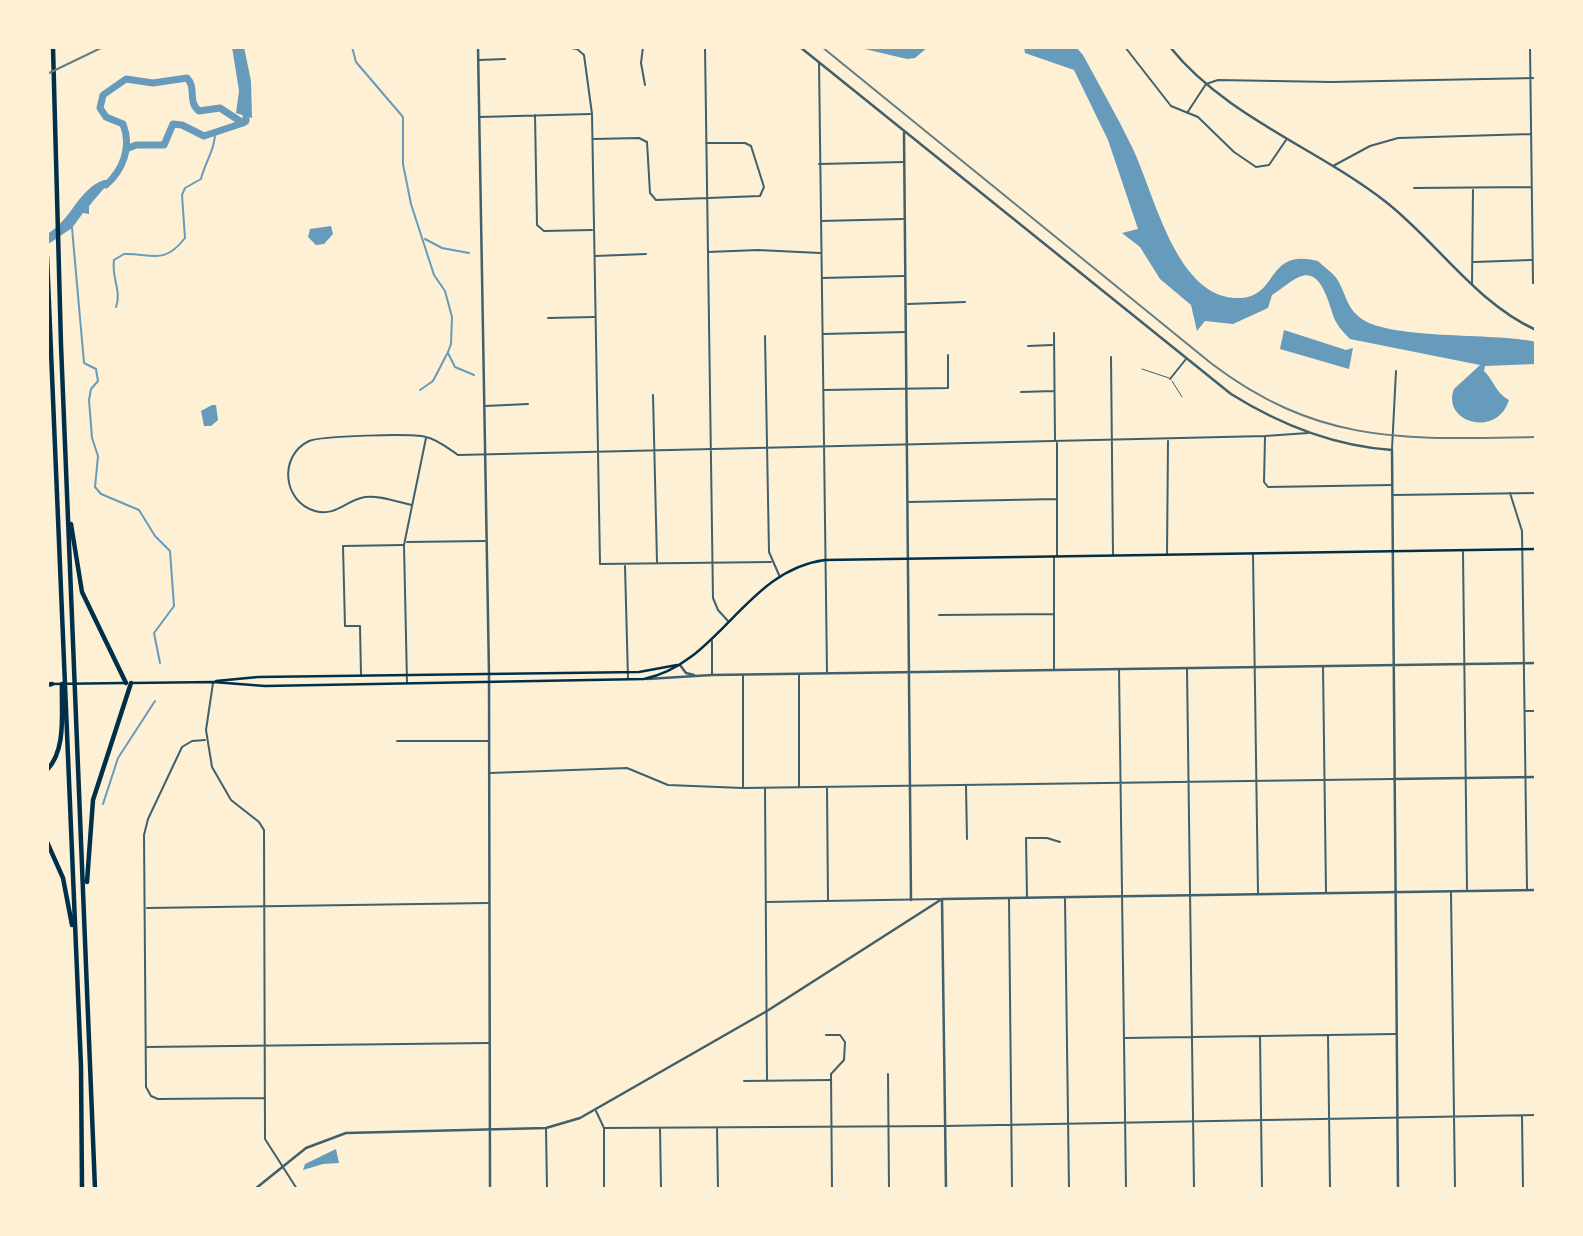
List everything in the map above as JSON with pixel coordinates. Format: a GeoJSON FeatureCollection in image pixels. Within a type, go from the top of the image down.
{"type":"FeatureCollection","features":[{"type":"Feature","properties":{"kind":"highway"},"geometry":{"type":"LineString","coordinates":[[54,47],[58,251],[95,1189]]}},
{"type":"Feature","properties":{"kind":"highway"},"geometry":{"type":"LineString","coordinates":[[47,256],[77,986],[82,1189]]}},
{"type":"Feature","properties":{"kind":"highway"},"geometry":{"type":"LineString","coordinates":[[66,463],[78,580],[92,615],[129,683],[91,810],[86,925]]}},
{"type":"Feature","properties":{"kind":"highway"},"geometry":{"type":"LineString","coordinates":[[47,770],[60,745],[62,641]]}},
{"type":"Feature","properties":{"kind":"highway"},"geometry":{"type":"LineString","coordinates":[[47,842],[66,889],[77,986]]}},
{"type":"Feature","properties":{"kind":"main road"},"geometry":{"type":"LineString","coordinates":[[49,684],[213,682],[265,686],[644,679],[663,674],[680,664],[779,575],[805,564],[825,561],[1536,549]]}},
{"type":"Feature","properties":{"kind":"main road"},"geometry":{"type":"LineString","coordinates":[[213,682],[258,677],[627,673],[680,664]]}},
{"type":"Feature","properties":{"kind":"street"},"geometry":{"type":"LineString","coordinates":[[478,47],[489,674],[490,1189]]}},
{"type":"Feature","properties":{"kind":"street"},"geometry":{"type":"LineString","coordinates":[[565,47],[577,49],[584,55],[592,114],[600,564],[771,562]]}},
{"type":"Feature","properties":{"kind":"street"},"geometry":{"type":"LineString","coordinates":[[643,47],[641,58],[645,85]]}},
{"type":"Feature","properties":{"kind":"street"},"geometry":{"type":"LineString","coordinates":[[705,47],[713,562],[715,606],[728,621]]}},
{"type":"Feature","properties":{"kind":"street"},"geometry":{"type":"LineString","coordinates":[[800,47],[1186,359],[1245,403],[1308,432],[1392,450]]}},
{"type":"Feature","properties":{"kind":"street"},"geometry":{"type":"LineString","coordinates":[[1125,47],[1171,106],[1198,117],[1234,152],[1261,169],[1269,165],[1287,138]]}},
{"type":"Feature","properties":{"kind":"street"},"geometry":{"type":"LineString","coordinates":[[1170,47],[1206,84],[1392,207],[1500,308],[1536,330]]}},
{"type":"Feature","properties":{"kind":"street"},"geometry":{"type":"LineString","coordinates":[[1530,47],[1534,283]]}},
{"type":"Feature","properties":{"kind":"street"},"geometry":{"type":"LineString","coordinates":[[478,60],[505,59]]}},
{"type":"Feature","properties":{"kind":"street"},"geometry":{"type":"LineString","coordinates":[[819,62],[827,673]]}},
{"type":"Feature","properties":{"kind":"street"},"geometry":{"type":"LineString","coordinates":[[1187,113],[1206,84],[1218,80],[1331,82],[1536,78]]}},
{"type":"Feature","properties":{"kind":"street"},"geometry":{"type":"LineString","coordinates":[[479,117],[592,114]]}},
{"type":"Feature","properties":{"kind":"street"},"geometry":{"type":"LineString","coordinates":[[535,115],[538,228],[544,231],[594,230]]}},
{"type":"Feature","properties":{"kind":"street"},"geometry":{"type":"LineString","coordinates":[[904,132],[911,900]]}},
{"type":"Feature","properties":{"kind":"street"},"geometry":{"type":"LineString","coordinates":[[1332,166],[1370,146],[1398,138],[1532,134]]}},
{"type":"Feature","properties":{"kind":"street"},"geometry":{"type":"LineString","coordinates":[[592,139],[639,138],[647,142],[650,193],[656,200],[761,196],[764,187],[751,146],[745,143],[706,143]]}},
{"type":"Feature","properties":{"kind":"street"},"geometry":{"type":"LineString","coordinates":[[819,164],[905,162]]}},
{"type":"Feature","properties":{"kind":"street"},"geometry":{"type":"LineString","coordinates":[[1413,188],[1532,187]]}},
{"type":"Feature","properties":{"kind":"street"},"geometry":{"type":"LineString","coordinates":[[1472,284],[1473,189]]}},
{"type":"Feature","properties":{"kind":"street"},"geometry":{"type":"LineString","coordinates":[[820,221],[905,219]]}},
{"type":"Feature","properties":{"kind":"street"},"geometry":{"type":"LineString","coordinates":[[708,252],[758,250],[821,253]]}},
{"type":"Feature","properties":{"kind":"street"},"geometry":{"type":"LineString","coordinates":[[594,256],[646,254]]}},
{"type":"Feature","properties":{"kind":"street"},"geometry":{"type":"LineString","coordinates":[[1473,262],[1533,260]]}},
{"type":"Feature","properties":{"kind":"street"},"geometry":{"type":"LineString","coordinates":[[821,278],[906,276]]}},
{"type":"Feature","properties":{"kind":"street"},"geometry":{"type":"LineString","coordinates":[[906,304],[965,302]]}},
{"type":"Feature","properties":{"kind":"street"},"geometry":{"type":"LineString","coordinates":[[548,318],[595,317]]}},
{"type":"Feature","properties":{"kind":"street"},"geometry":{"type":"LineString","coordinates":[[822,334],[907,332]]}},
{"type":"Feature","properties":{"kind":"street"},"geometry":{"type":"LineString","coordinates":[[1054,333],[1057,499],[1054,670]]}},
{"type":"Feature","properties":{"kind":"street"},"geometry":{"type":"LineString","coordinates":[[765,336],[771,562],[779,575]]}},
{"type":"Feature","properties":{"kind":"street"},"geometry":{"type":"LineString","coordinates":[[1028,346],[1054,345]]}},
{"type":"Feature","properties":{"kind":"street"},"geometry":{"type":"LineString","coordinates":[[823,390],[948,388],[948,355]]}},
{"type":"Feature","properties":{"kind":"street"},"geometry":{"type":"LineString","coordinates":[[1111,357],[1114,556]]}},
{"type":"Feature","properties":{"kind":"street"},"geometry":{"type":"LineString","coordinates":[[1170,379],[1186,359]]}},
{"type":"Feature","properties":{"kind":"street"},"geometry":{"type":"LineString","coordinates":[[1396,371],[1392,450],[1391,666],[1398,1189]]}},
{"type":"Feature","properties":{"kind":"street"},"geometry":{"type":"LineString","coordinates":[[1021,392],[1054,391]]}},
{"type":"Feature","properties":{"kind":"street"},"geometry":{"type":"LineString","coordinates":[[653,395],[657,563]]}},
{"type":"Feature","properties":{"kind":"street"},"geometry":{"type":"LineString","coordinates":[[484,406],[528,404]]}},
{"type":"Feature","properties":{"kind":"street"},"geometry":{"type":"LineString","coordinates":[[412,505],[368,497],[336,511],[314,511],[292,494],[288,479],[289,466],[301,446],[316,439],[427,437],[458,455],[1168,439],[1308,432]]}},
{"type":"Feature","properties":{"kind":"street"},"geometry":{"type":"LineString","coordinates":[[1265,436],[1265,486],[1392,485]]}},
{"type":"Feature","properties":{"kind":"street"},"geometry":{"type":"LineString","coordinates":[[407,683],[405,544],[427,437]]}},
{"type":"Feature","properties":{"kind":"street"},"geometry":{"type":"LineString","coordinates":[[1167,555],[1168,439]]}},
{"type":"Feature","properties":{"kind":"street"},"geometry":{"type":"LineString","coordinates":[[1510,493],[1521,522],[1527,890]]}},
{"type":"Feature","properties":{"kind":"street"},"geometry":{"type":"LineString","coordinates":[[1392,495],[1536,493]]}},
{"type":"Feature","properties":{"kind":"street"},"geometry":{"type":"LineString","coordinates":[[909,502],[1057,499]]}},
{"type":"Feature","properties":{"kind":"street"},"geometry":{"type":"LineString","coordinates":[[361,676],[360,626],[345,626],[343,546],[486,541]]}},
{"type":"Feature","properties":{"kind":"street"},"geometry":{"type":"LineString","coordinates":[[1463,551],[1467,891]]}},
{"type":"Feature","properties":{"kind":"street"},"geometry":{"type":"LineString","coordinates":[[1253,554],[1258,894]]}},
{"type":"Feature","properties":{"kind":"street"},"geometry":{"type":"LineString","coordinates":[[625,564],[628,680]]}},
{"type":"Feature","properties":{"kind":"street"},"geometry":{"type":"LineString","coordinates":[[939,615],[1054,614]]}},
{"type":"Feature","properties":{"kind":"street"},"geometry":{"type":"LineString","coordinates":[[712,638],[712,675]]}},
{"type":"Feature","properties":{"kind":"street"},"geometry":{"type":"LineString","coordinates":[[644,679],[712,675],[1536,663]]}},
{"type":"Feature","properties":{"kind":"street"},"geometry":{"type":"LineString","coordinates":[[680,664],[686,673],[697,676]]}},
{"type":"Feature","properties":{"kind":"street"},"geometry":{"type":"LineString","coordinates":[[1323,667],[1326,893]]}},
{"type":"Feature","properties":{"kind":"street"},"geometry":{"type":"LineString","coordinates":[[1187,668],[1194,1189]]}},
{"type":"Feature","properties":{"kind":"street"},"geometry":{"type":"LineString","coordinates":[[1119,669],[1126,1189]]}},
{"type":"Feature","properties":{"kind":"street"},"geometry":{"type":"LineString","coordinates":[[799,674],[799,788]]}},
{"type":"Feature","properties":{"kind":"street"},"geometry":{"type":"LineString","coordinates":[[743,675],[743,788]]}},
{"type":"Feature","properties":{"kind":"street"},"geometry":{"type":"LineString","coordinates":[[213,682],[206,740],[212,767],[224,791],[236,806],[263,825],[267,1144],[297,1189]]}},
{"type":"Feature","properties":{"kind":"street"},"geometry":{"type":"LineString","coordinates":[[1524,711],[1536,711]]}},
{"type":"Feature","properties":{"kind":"street"},"geometry":{"type":"LineString","coordinates":[[206,740],[192,740],[182,747],[148,819],[144,842],[146,1087],[155,1098],[265,1098]]}},
{"type":"Feature","properties":{"kind":"street"},"geometry":{"type":"LineString","coordinates":[[397,741],[489,741]]}},
{"type":"Feature","properties":{"kind":"street"},"geometry":{"type":"LineString","coordinates":[[489,773],[627,768],[668,785],[743,788],[1536,777]]}},
{"type":"Feature","properties":{"kind":"street"},"geometry":{"type":"LineString","coordinates":[[966,785],[967,839]]}},
{"type":"Feature","properties":{"kind":"street"},"geometry":{"type":"LineString","coordinates":[[827,787],[828,901]]}},
{"type":"Feature","properties":{"kind":"street"},"geometry":{"type":"LineString","coordinates":[[765,788],[767,1081]]}},
{"type":"Feature","properties":{"kind":"street"},"geometry":{"type":"LineString","coordinates":[[1027,898],[1026,838],[1047,838],[1060,842]]}},
{"type":"Feature","properties":{"kind":"street"},"geometry":{"type":"LineString","coordinates":[[766,902],[1536,890]]}},
{"type":"Feature","properties":{"kind":"street"},"geometry":{"type":"LineString","coordinates":[[1451,891],[1455,1189]]}},
{"type":"Feature","properties":{"kind":"street"},"geometry":{"type":"LineString","coordinates":[[1065,897],[1069,1189]]}},
{"type":"Feature","properties":{"kind":"street"},"geometry":{"type":"LineString","coordinates":[[1009,898],[1012,1189]]}},
{"type":"Feature","properties":{"kind":"street"},"geometry":{"type":"LineString","coordinates":[[255,1189],[316,1143],[346,1133],[546,1128],[572,1121],[767,1011],[942,899]]}},
{"type":"Feature","properties":{"kind":"street"},"geometry":{"type":"LineString","coordinates":[[942,899],[946,1189]]}},
{"type":"Feature","properties":{"kind":"street"},"geometry":{"type":"LineString","coordinates":[[146,908],[489,904]]}},
{"type":"Feature","properties":{"kind":"street"},"geometry":{"type":"LineString","coordinates":[[1124,1038],[1396,1034]]}},
{"type":"Feature","properties":{"kind":"street"},"geometry":{"type":"LineString","coordinates":[[826,1035],[840,1035],[845,1042],[844,1060],[831,1074],[832,1189]]}},
{"type":"Feature","properties":{"kind":"street"},"geometry":{"type":"LineString","coordinates":[[1328,1035],[1331,1189]]}},
{"type":"Feature","properties":{"kind":"street"},"geometry":{"type":"LineString","coordinates":[[1260,1036],[1262,1189]]}},
{"type":"Feature","properties":{"kind":"street"},"geometry":{"type":"LineString","coordinates":[[145,1047],[489,1043]]}},
{"type":"Feature","properties":{"kind":"street"},"geometry":{"type":"LineString","coordinates":[[888,1074],[889,1189]]}},
{"type":"Feature","properties":{"kind":"street"},"geometry":{"type":"LineString","coordinates":[[744,1081],[831,1080]]}},
{"type":"Feature","properties":{"kind":"street"},"geometry":{"type":"LineString","coordinates":[[595,1110],[604,1128],[604,1189]]}},
{"type":"Feature","properties":{"kind":"street"},"geometry":{"type":"LineString","coordinates":[[1522,1115],[1523,1189]]}},
{"type":"Feature","properties":{"kind":"street"},"geometry":{"type":"LineString","coordinates":[[604,1128],[945,1126],[1536,1115]]}},
{"type":"Feature","properties":{"kind":"street"},"geometry":{"type":"LineString","coordinates":[[717,1127],[718,1189]]}},
{"type":"Feature","properties":{"kind":"street"},"geometry":{"type":"LineString","coordinates":[[546,1128],[547,1189]]}},
{"type":"Feature","properties":{"kind":"street"},"geometry":{"type":"LineString","coordinates":[[660,1128],[661,1189]]}},
{"type":"Feature","properties":{"kind":"lane"},"geometry":{"type":"LineString","coordinates":[[1143,369],[1158,372],[1170,379],[1182,397]]}},
{"type":"Feature","properties":{"kind":"water"},"geometry":{"type":"Polygon","coordinates":[[[232,47],[244,47],[251,81],[252,118],[236,113],[239,91],[232,47]]]}},
{"type":"Feature","properties":{"kind":"water"},"geometry":{"type":"Polygon","coordinates":[[[856,47],[928,47],[915,58],[907,59],[856,47]]]}},
{"type":"Feature","properties":{"kind":"water"},"geometry":{"type":"Polygon","coordinates":[[[1024,47],[1076,47],[1083,55],[1131,145],[1168,236],[1196,278],[1213,292],[1234,298],[1249,297],[1259,292],[1288,261],[1318,261],[1337,279],[1354,312],[1371,324],[1415,333],[1536,342],[1536,364],[1485,366],[1484,371],[1501,394],[1509,400],[1503,412],[1494,419],[1483,422],[1472,421],[1455,410],[1452,401],[1454,389],[1480,365],[1350,339],[1336,322],[1324,290],[1314,277],[1307,275],[1299,277],[1272,295],[1268,308],[1233,324],[1205,321],[1197,331],[1191,305],[1160,279],[1140,247],[1122,233],[1138,229],[1108,140],[1074,70],[1025,53],[1024,47]]]}},
{"type":"Feature","properties":{"kind":"water"},"geometry":{"type":"Polygon","coordinates":[[[104,180],[111,180],[89,206],[89,214],[83,213],[72,228],[47,245],[47,234],[63,221],[87,191],[104,180]]]}},
{"type":"Feature","properties":{"kind":"water"},"geometry":{"type":"Polygon","coordinates":[[[331,226],[333,234],[324,244],[316,245],[308,237],[310,229],[331,226]]]}},
{"type":"Feature","properties":{"kind":"water"},"geometry":{"type":"Polygon","coordinates":[[[1284,330],[1346,350],[1353,348],[1349,369],[1280,349],[1284,330]]]}},
{"type":"Feature","properties":{"kind":"water"},"geometry":{"type":"Polygon","coordinates":[[[216,405],[218,420],[211,426],[204,426],[201,411],[216,405]]]}},
{"type":"Feature","properties":{"kind":"water"},"geometry":{"type":"Polygon","coordinates":[[[336,1149],[339,1163],[303,1170],[305,1164],[336,1149]]]}},
{"type":"Feature","properties":{"kind":"waterway"},"geometry":{"type":"LineString","coordinates":[[352,47],[356,62],[403,117],[403,164],[411,204],[434,275],[445,291],[452,317],[448,352],[433,381],[420,390]]}},
{"type":"Feature","properties":{"kind":"waterway"},"geometry":{"type":"LineString","coordinates":[[106,185],[121,165],[127,141],[123,124],[106,117],[100,108],[103,95],[126,79],[153,83],[187,78],[193,103],[199,111],[220,108],[243,123],[246,121],[246,111]]}},
{"type":"Feature","properties":{"kind":"waterway"},"geometry":{"type":"LineString","coordinates":[[126,149],[136,145],[164,145],[173,124],[182,125],[204,136],[243,123]]}},
{"type":"Feature","properties":{"kind":"waterway"},"geometry":{"type":"LineString","coordinates":[[116,307],[118,295],[114,260],[124,254],[163,255],[177,247],[185,238],[182,195],[185,188],[201,179],[214,143],[215,131]]}},
{"type":"Feature","properties":{"kind":"waterway"},"geometry":{"type":"LineString","coordinates":[[72,228],[84,363],[96,369],[98,381],[91,389],[89,400],[92,438],[98,456],[95,487],[101,494],[139,510],[155,536],[170,551],[174,606],[154,633],[160,663]]}},
{"type":"Feature","properties":{"kind":"waterway"},"geometry":{"type":"LineString","coordinates":[[425,239],[442,248],[469,253]]}},
{"type":"Feature","properties":{"kind":"waterway"},"geometry":{"type":"LineString","coordinates":[[448,353],[455,367],[474,375]]}},
{"type":"Feature","properties":{"kind":"waterway"},"geometry":{"type":"LineString","coordinates":[[103,804],[118,758],[155,701]]}},
{"type":"Feature","properties":{"kind":"railway"},"geometry":{"type":"LineString","coordinates":[[47,74],[103,47]]}},
{"type":"Feature","properties":{"kind":"railway"},"geometry":{"type":"LineString","coordinates":[[822,47],[1212,364],[1252,391],[1290,410],[1328,424],[1366,432],[1446,438],[1536,437]]}}]}
